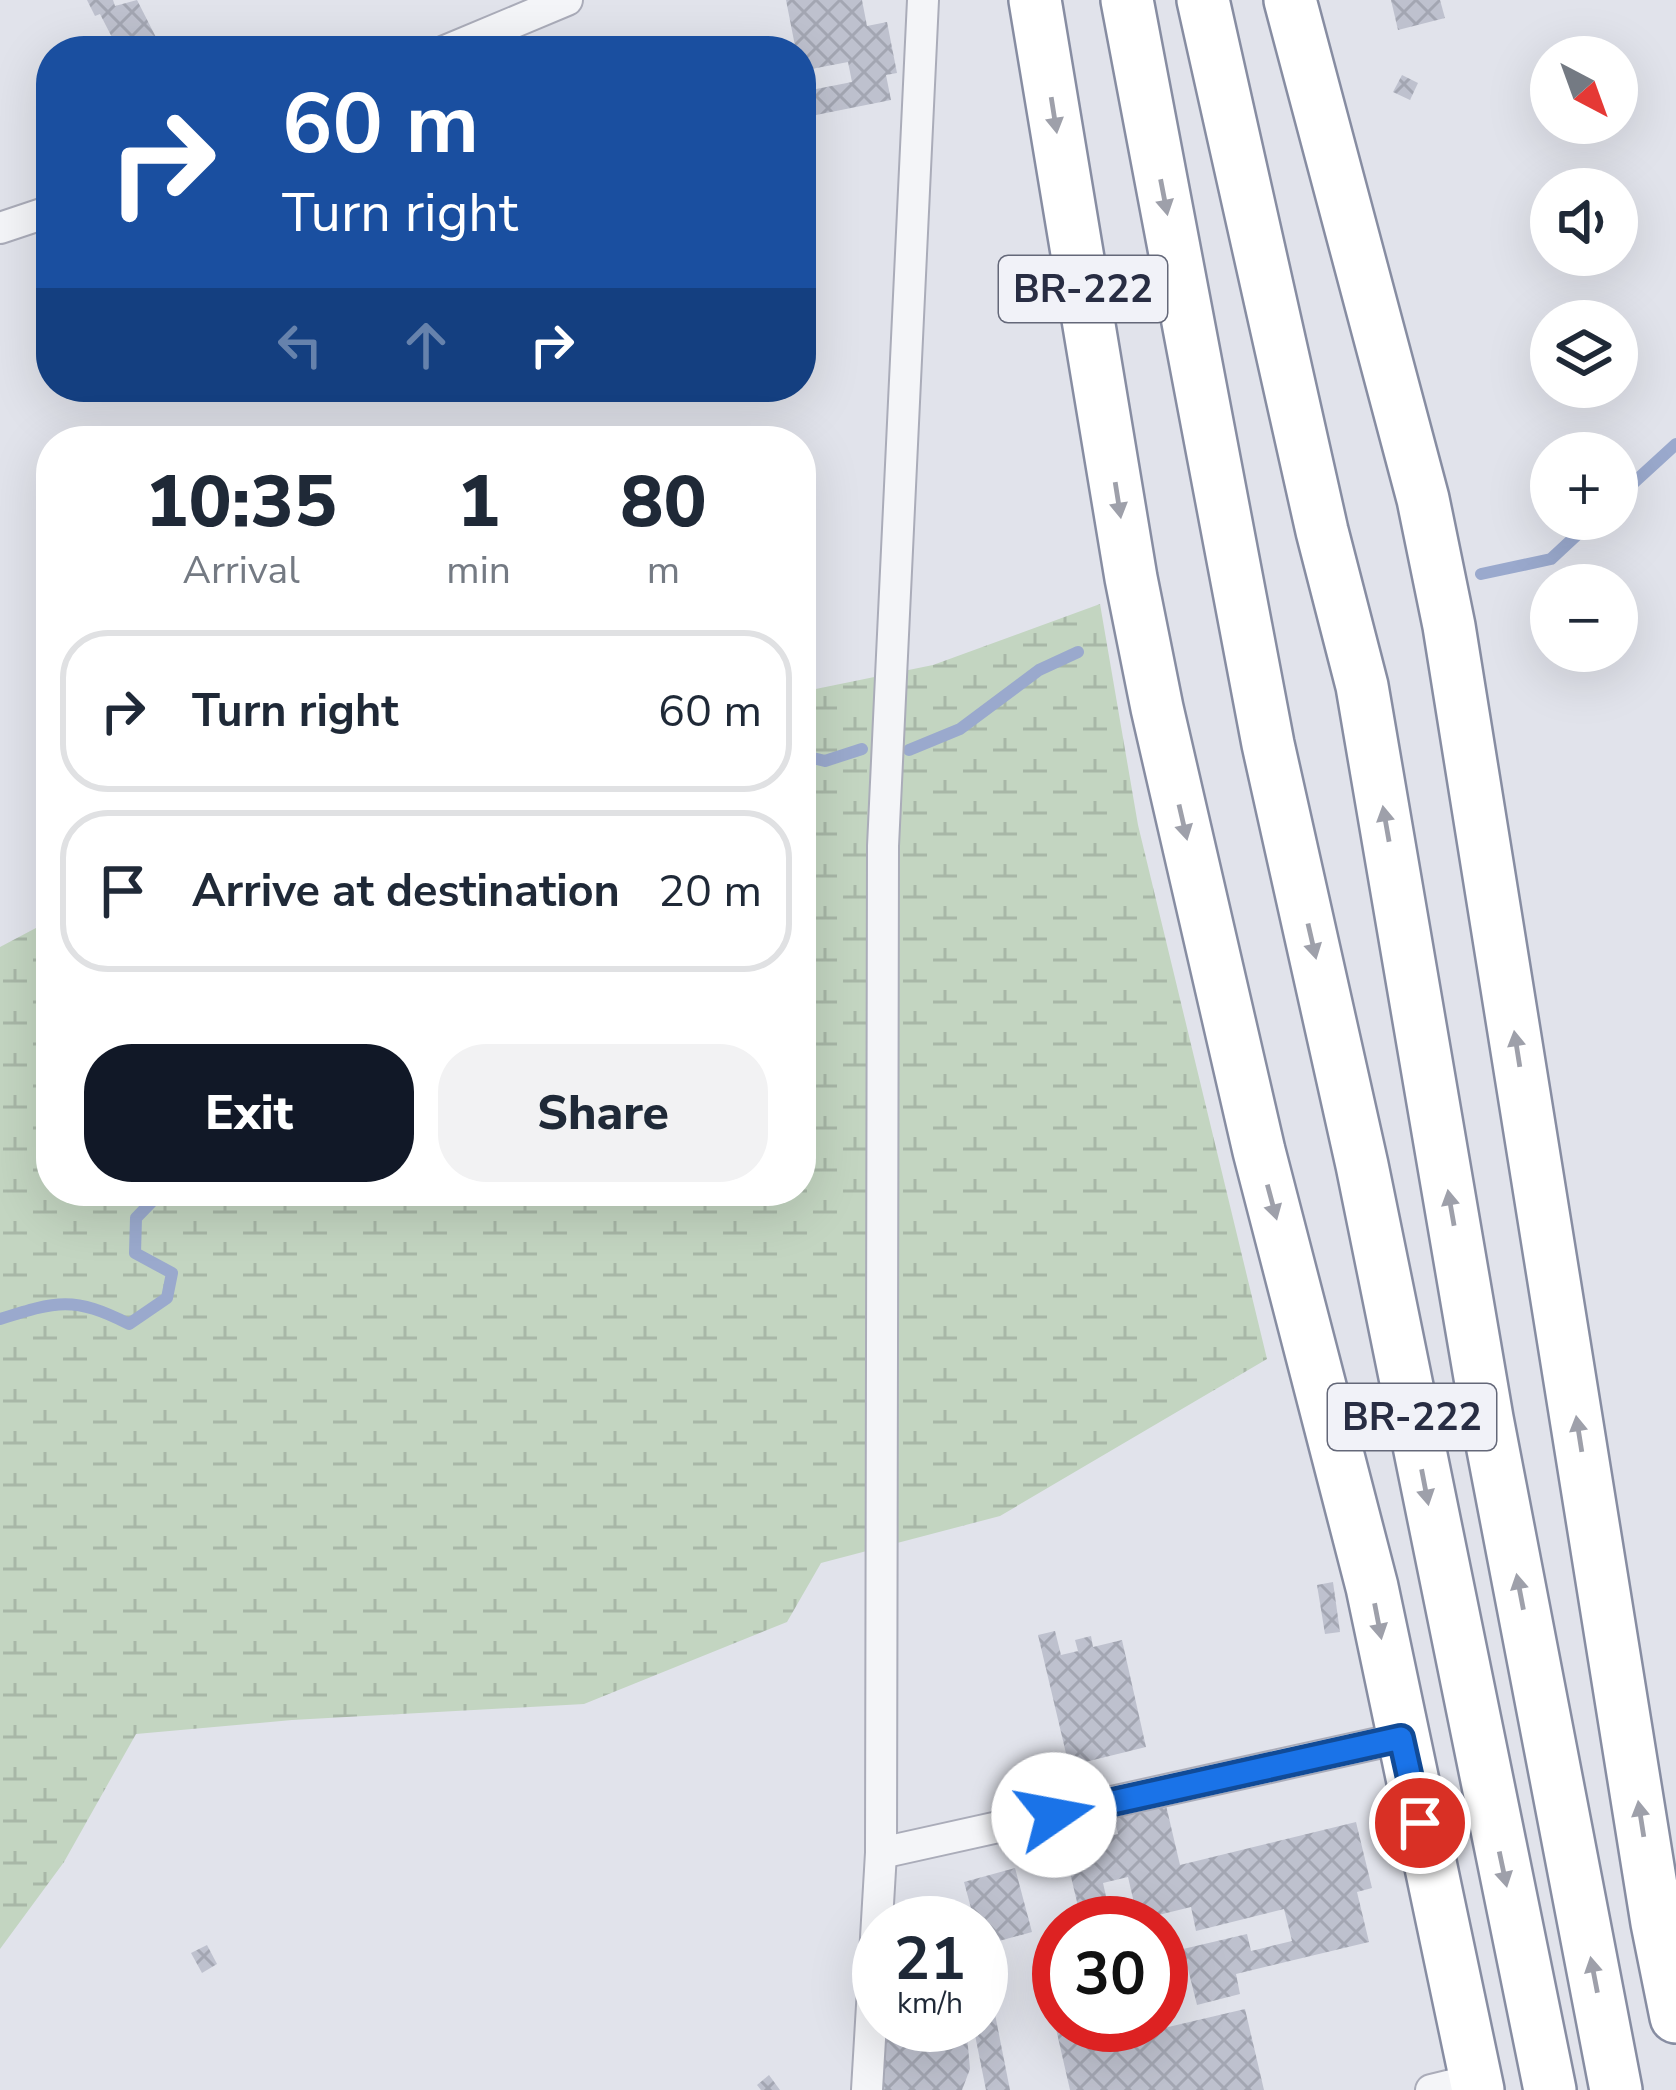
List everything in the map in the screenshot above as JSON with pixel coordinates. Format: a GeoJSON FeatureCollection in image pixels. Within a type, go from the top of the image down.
{"type":"FeatureCollection","features":[{"type":"Feature","properties":{"kind":"highway","name":"BR-222"},"geometry":{"type":"LineString","coordinates":[[1034,0],[1157,708],[1259,1151],[1372,1587],[1462,2086]]}},
{"type":"Feature","properties":{"kind":"highway","name":"BR-222"},"geometry":{"type":"LineString","coordinates":[[1126,0],[1268,744],[1362,1165],[1550,2090]]}},
{"type":"Feature","properties":{"kind":"highway"},"geometry":{"type":"LineString","coordinates":[[1203,0],[1322,531],[1363,686],[1487,1418],[1616,2090]]}},
{"type":"Feature","properties":{"kind":"highway"},"geometry":{"type":"LineString","coordinates":[[1290,0],[1423,499],[1449,626],[1667,1921],[1676,2017]]}},
{"type":"Feature","properties":{"kind":"street"},"geometry":{"type":"LineString","coordinates":[[481,36],[567,0]]}},
{"type":"Feature","properties":{"kind":"street"},"geometry":{"type":"LineString","coordinates":[[867,2090],[881,1853],[884,845],[923,0]]}},
{"type":"Feature","properties":{"kind":"street"},"geometry":{"type":"LineString","coordinates":[[0,228],[36,216]]}},
{"type":"Feature","properties":{"kind":"street"},"geometry":{"type":"LineString","coordinates":[[881,1853],[1401,1738]]}},
{"type":"Feature","properties":{"kind":"green space"},"geometry":{"type":"Polygon","coordinates":[[[1100,604],[1138,825],[1267,1359],[1000,1516],[821,1563],[787,1622],[584,1704],[136,1734],[64,1862],[0,1949],[0,947],[36,928],[36,1206],[816,1206],[816,689],[933,665],[1100,604]]]}},
{"type":"Feature","properties":{"kind":"building"},"geometry":{"type":"Polygon","coordinates":[[[87,0],[113,0],[115,6],[137,0],[155,36],[111,36],[100,14],[95,16],[87,0]]]}},
{"type":"Feature","properties":{"kind":"building"},"geometry":{"type":"Polygon","coordinates":[[[786,0],[862,0],[867,26],[887,22],[897,73],[886,75],[891,100],[816,115],[816,89],[852,82],[848,62],[816,68],[816,36],[793,36],[786,0]]]}},
{"type":"Feature","properties":{"kind":"building"},"geometry":{"type":"Polygon","coordinates":[[[1391,0],[1440,0],[1445,18],[1398,30],[1391,0]]]}},
{"type":"Feature","properties":{"kind":"building"},"geometry":{"type":"Polygon","coordinates":[[[1402,75],[1418,83],[1410,100],[1393,92],[1402,75]]]}},
{"type":"Feature","properties":{"kind":"building"},"geometry":{"type":"Polygon","coordinates":[[[1333,1582],[1340,1632],[1325,1634],[1317,1585],[1333,1582]]]}},
{"type":"Feature","properties":{"kind":"building"},"geometry":{"type":"Polygon","coordinates":[[[1055,1631],[1061,1655],[1078,1651],[1075,1640],[1091,1636],[1093,1647],[1122,1640],[1146,1747],[1069,1766],[1038,1635],[1055,1631]]]}},
{"type":"Feature","properties":{"kind":"building"},"geometry":{"type":"Polygon","coordinates":[[[1165,1801],[1180,1865],[1356,1822],[1372,1888],[1357,1892],[1369,1942],[1236,1974],[1240,1994],[1197,2005],[1188,1948],[1247,1934],[1251,1951],[1292,1941],[1284,1909],[1196,1931],[1188,1896],[1132,1896],[1128,1877],[1103,1883],[1106,1896],[1076,1896],[1067,1860],[1095,1853],[1092,1840],[1118,1834],[1113,1813],[1165,1801]]]}},
{"type":"Feature","properties":{"kind":"building"},"geometry":{"type":"Polygon","coordinates":[[[1015,1868],[1032,1932],[1008,1939],[1008,1896],[968,1896],[964,1882],[1015,1868]]]}},
{"type":"Feature","properties":{"kind":"building"},"geometry":{"type":"Polygon","coordinates":[[[207,1945],[217,1964],[202,1973],[191,1953],[207,1945]]]}},
{"type":"Feature","properties":{"kind":"building"},"geometry":{"type":"Polygon","coordinates":[[[1245,2009],[1264,2090],[1070,2090],[1061,2052],[1188,2052],[1188,2022],[1245,2009]]]}},
{"type":"Feature","properties":{"kind":"building"},"geometry":{"type":"Polygon","coordinates":[[[882,2052],[968,2052],[970,2069],[962,2090],[881,2090],[882,2052]]]}},
{"type":"Feature","properties":{"kind":"building"},"geometry":{"type":"Polygon","coordinates":[[[978,2052],[1002,2052],[1010,2090],[986,2090],[978,2052]]]}},
{"type":"Feature","properties":{"kind":"building"},"geometry":{"type":"Polygon","coordinates":[[[769,2075],[780,2090],[761,2090],[757,2085],[769,2075]]]}},
{"type":"Feature","properties":{"kind":"waterway"},"geometry":{"type":"LineString","coordinates":[[1638,479],[1676,444]]}},
{"type":"Feature","properties":{"kind":"waterway"},"geometry":{"type":"LineString","coordinates":[[1481,574],[1551,559],[1571,540]]}},
{"type":"Feature","properties":{"kind":"waterway"},"geometry":{"type":"LineString","coordinates":[[909,750],[960,729],[1039,670],[1078,652]]}},
{"type":"Feature","properties":{"kind":"waterway"},"geometry":{"type":"LineString","coordinates":[[816,759],[825,761],[862,749]]}},
{"type":"Feature","properties":{"kind":"waterway"},"geometry":{"type":"LineString","coordinates":[[0,1319],[65,1304],[94,1309],[129,1324],[167,1298],[172,1273],[135,1253],[136,1218],[148,1206]]}},
{"type":"Feature","properties":{"kind":"route"},"geometry":{"type":"LineString","coordinates":[[1054,1815],[1401,1738],[1420,1823]]}}]}
